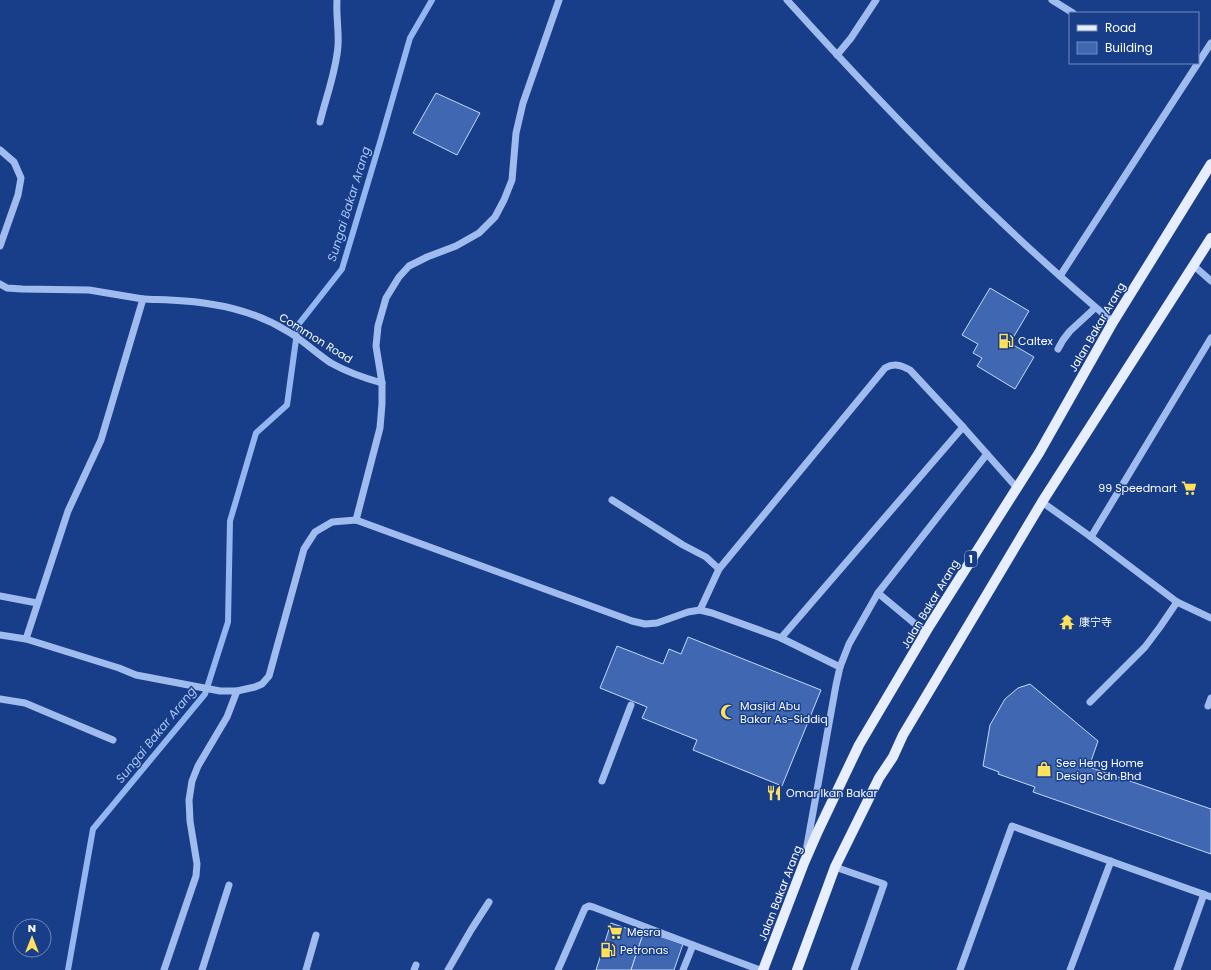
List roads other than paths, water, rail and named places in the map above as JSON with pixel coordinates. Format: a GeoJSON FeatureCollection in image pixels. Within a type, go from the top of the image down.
{"type":"FeatureCollection","features":[{"type":"Feature","properties":{"kind":"main road","name":"Jalan Bakar Arang"},"geometry":{"type":"LineString","coordinates":[[763,970],[804,863],[859,745],[988,532],[1017,488],[1113,322],[1211,164]]}},
{"type":"Feature","properties":{"kind":"main road"},"geometry":{"type":"LineString","coordinates":[[798,970],[835,868],[879,778],[893,757],[907,728],[1042,502],[1211,238]]}},
{"type":"Feature","properties":{"kind":"street"},"geometry":{"type":"LineString","coordinates":[[320,122],[336,62],[338,45],[336,14],[337,0]]}},
{"type":"Feature","properties":{"kind":"street"},"geometry":{"type":"LineString","coordinates":[[356,520],[380,428],[382,382],[376,346],[378,326],[386,298],[399,277],[409,266],[427,257],[456,246],[479,233],[495,217],[512,180],[516,133],[523,103],[559,0]]}},
{"type":"Feature","properties":{"kind":"street"},"geometry":{"type":"LineString","coordinates":[[787,0],[940,163],[1012,232],[1095,308],[1113,322]]}},
{"type":"Feature","properties":{"kind":"street"},"geometry":{"type":"LineString","coordinates":[[837,55],[851,38],[876,0]]}},
{"type":"Feature","properties":{"kind":"street"},"geometry":{"type":"LineString","coordinates":[[1052,0],[1072,12]]}},
{"type":"Feature","properties":{"kind":"street"},"geometry":{"type":"LineString","coordinates":[[1199,62],[1211,43]]}},
{"type":"Feature","properties":{"kind":"street"},"geometry":{"type":"LineString","coordinates":[[1060,276],[1197,64]]}},
{"type":"Feature","properties":{"kind":"street"},"geometry":{"type":"LineString","coordinates":[[0,150],[14,162],[21,178],[18,195],[0,246]]}},
{"type":"Feature","properties":{"kind":"street"},"geometry":{"type":"LineString","coordinates":[[1193,265],[1211,281]]}},
{"type":"Feature","properties":{"kind":"street","name":"Common Road"},"geometry":{"type":"LineString","coordinates":[[0,284],[7,288],[89,290],[144,299],[218,305],[260,317],[301,339],[332,362],[360,377],[382,382]]}},
{"type":"Feature","properties":{"kind":"street"},"geometry":{"type":"LineString","coordinates":[[26,639],[68,511],[101,440],[144,299]]}},
{"type":"Feature","properties":{"kind":"street"},"geometry":{"type":"LineString","coordinates":[[1058,349],[1070,331],[1095,308]]}},
{"type":"Feature","properties":{"kind":"street"},"geometry":{"type":"LineString","coordinates":[[1091,537],[1211,338]]}},
{"type":"Feature","properties":{"kind":"street"},"geometry":{"type":"LineString","coordinates":[[700,610],[719,569],[885,368],[890,366],[903,366],[910,370],[988,454],[1017,488]]}},
{"type":"Feature","properties":{"kind":"street"},"geometry":{"type":"LineString","coordinates":[[780,638],[963,427]]}},
{"type":"Feature","properties":{"kind":"street"},"geometry":{"type":"LineString","coordinates":[[804,863],[836,685],[840,667],[849,644],[878,593],[988,454]]}},
{"type":"Feature","properties":{"kind":"street"},"geometry":{"type":"LineString","coordinates":[[612,500],[683,545],[706,557],[719,569]]}},
{"type":"Feature","properties":{"kind":"street"},"geometry":{"type":"LineString","coordinates":[[1042,502],[1177,602],[1211,618]]}},
{"type":"Feature","properties":{"kind":"street"},"geometry":{"type":"LineString","coordinates":[[0,635],[26,639],[119,668],[136,675],[158,680],[220,691],[238,691],[255,688],[262,684],[269,676],[304,549],[315,532],[332,522],[356,520],[632,621],[646,624],[657,623],[688,612],[700,610],[780,638],[840,667]]}},
{"type":"Feature","properties":{"kind":"street"},"geometry":{"type":"LineString","coordinates":[[878,593],[926,633]]}},
{"type":"Feature","properties":{"kind":"street"},"geometry":{"type":"LineString","coordinates":[[0,596],[37,603]]}},
{"type":"Feature","properties":{"kind":"street"},"geometry":{"type":"LineString","coordinates":[[1090,702],[1145,647],[1177,602]]}},
{"type":"Feature","properties":{"kind":"street"},"geometry":{"type":"LineString","coordinates":[[164,970],[196,876],[197,864],[190,821],[189,800],[192,781],[198,766],[227,717],[238,691]]}},
{"type":"Feature","properties":{"kind":"street"},"geometry":{"type":"LineString","coordinates":[[1208,706],[1211,698]]}},
{"type":"Feature","properties":{"kind":"street"},"geometry":{"type":"LineString","coordinates":[[0,699],[30,705],[113,740]]}},
{"type":"Feature","properties":{"kind":"street"},"geometry":{"type":"LineString","coordinates":[[602,781],[631,705]]}},
{"type":"Feature","properties":{"kind":"street"},"geometry":{"type":"LineString","coordinates":[[960,970],[1012,826],[1208,896],[1177,970]]}},
{"type":"Feature","properties":{"kind":"street"},"geometry":{"type":"LineString","coordinates":[[1070,970],[1111,861]]}},
{"type":"Feature","properties":{"kind":"street"},"geometry":{"type":"LineString","coordinates":[[835,868],[884,884],[854,970]]}},
{"type":"Feature","properties":{"kind":"street"},"geometry":{"type":"LineString","coordinates":[[202,970],[229,885]]}},
{"type":"Feature","properties":{"kind":"street"},"geometry":{"type":"LineString","coordinates":[[448,970],[489,902]]}},
{"type":"Feature","properties":{"kind":"street"},"geometry":{"type":"LineString","coordinates":[[558,970],[585,908],[589,906],[760,970]]}},
{"type":"Feature","properties":{"kind":"street"},"geometry":{"type":"LineString","coordinates":[[306,970],[316,935]]}},
{"type":"Feature","properties":{"kind":"street"},"geometry":{"type":"LineString","coordinates":[[683,970],[693,944]]}},
{"type":"Feature","properties":{"kind":"waterway","name":"Sungai Bakar Arang"},"geometry":{"type":"LineString","coordinates":[[68,970],[93,829],[205,694],[228,622],[230,521],[256,433],[287,405],[298,325],[342,269],[410,38],[432,0]]}},
{"type":"Feature","properties":{"kind":"place","name":"Caltex"},"geometry":{"type":"Point","coordinates":[1006,341]}},
{"type":"Feature","properties":{"kind":"place","name":"99 Speedmart"},"geometry":{"type":"Point","coordinates":[1189,488]}},
{"type":"Feature","properties":{"kind":"place","name":"康宁寺"},"geometry":{"type":"Point","coordinates":[1067,622]}},
{"type":"Feature","properties":{"kind":"place","name":"Masjid Abu Bakar As-Siddiq"},"geometry":{"type":"Point","coordinates":[728,712]}},
{"type":"Feature","properties":{"kind":"place","name":"See Heng Home Design Sdn Bhd"},"geometry":{"type":"Point","coordinates":[1044,769]}},
{"type":"Feature","properties":{"kind":"place","name":"Omar Ikan Bakar"},"geometry":{"type":"Point","coordinates":[774,793]}},
{"type":"Feature","properties":{"kind":"place","name":"Mesra"},"geometry":{"type":"Point","coordinates":[615,932]}},
{"type":"Feature","properties":{"kind":"place","name":"Petronas"},"geometry":{"type":"Point","coordinates":[608,950]}}]}
